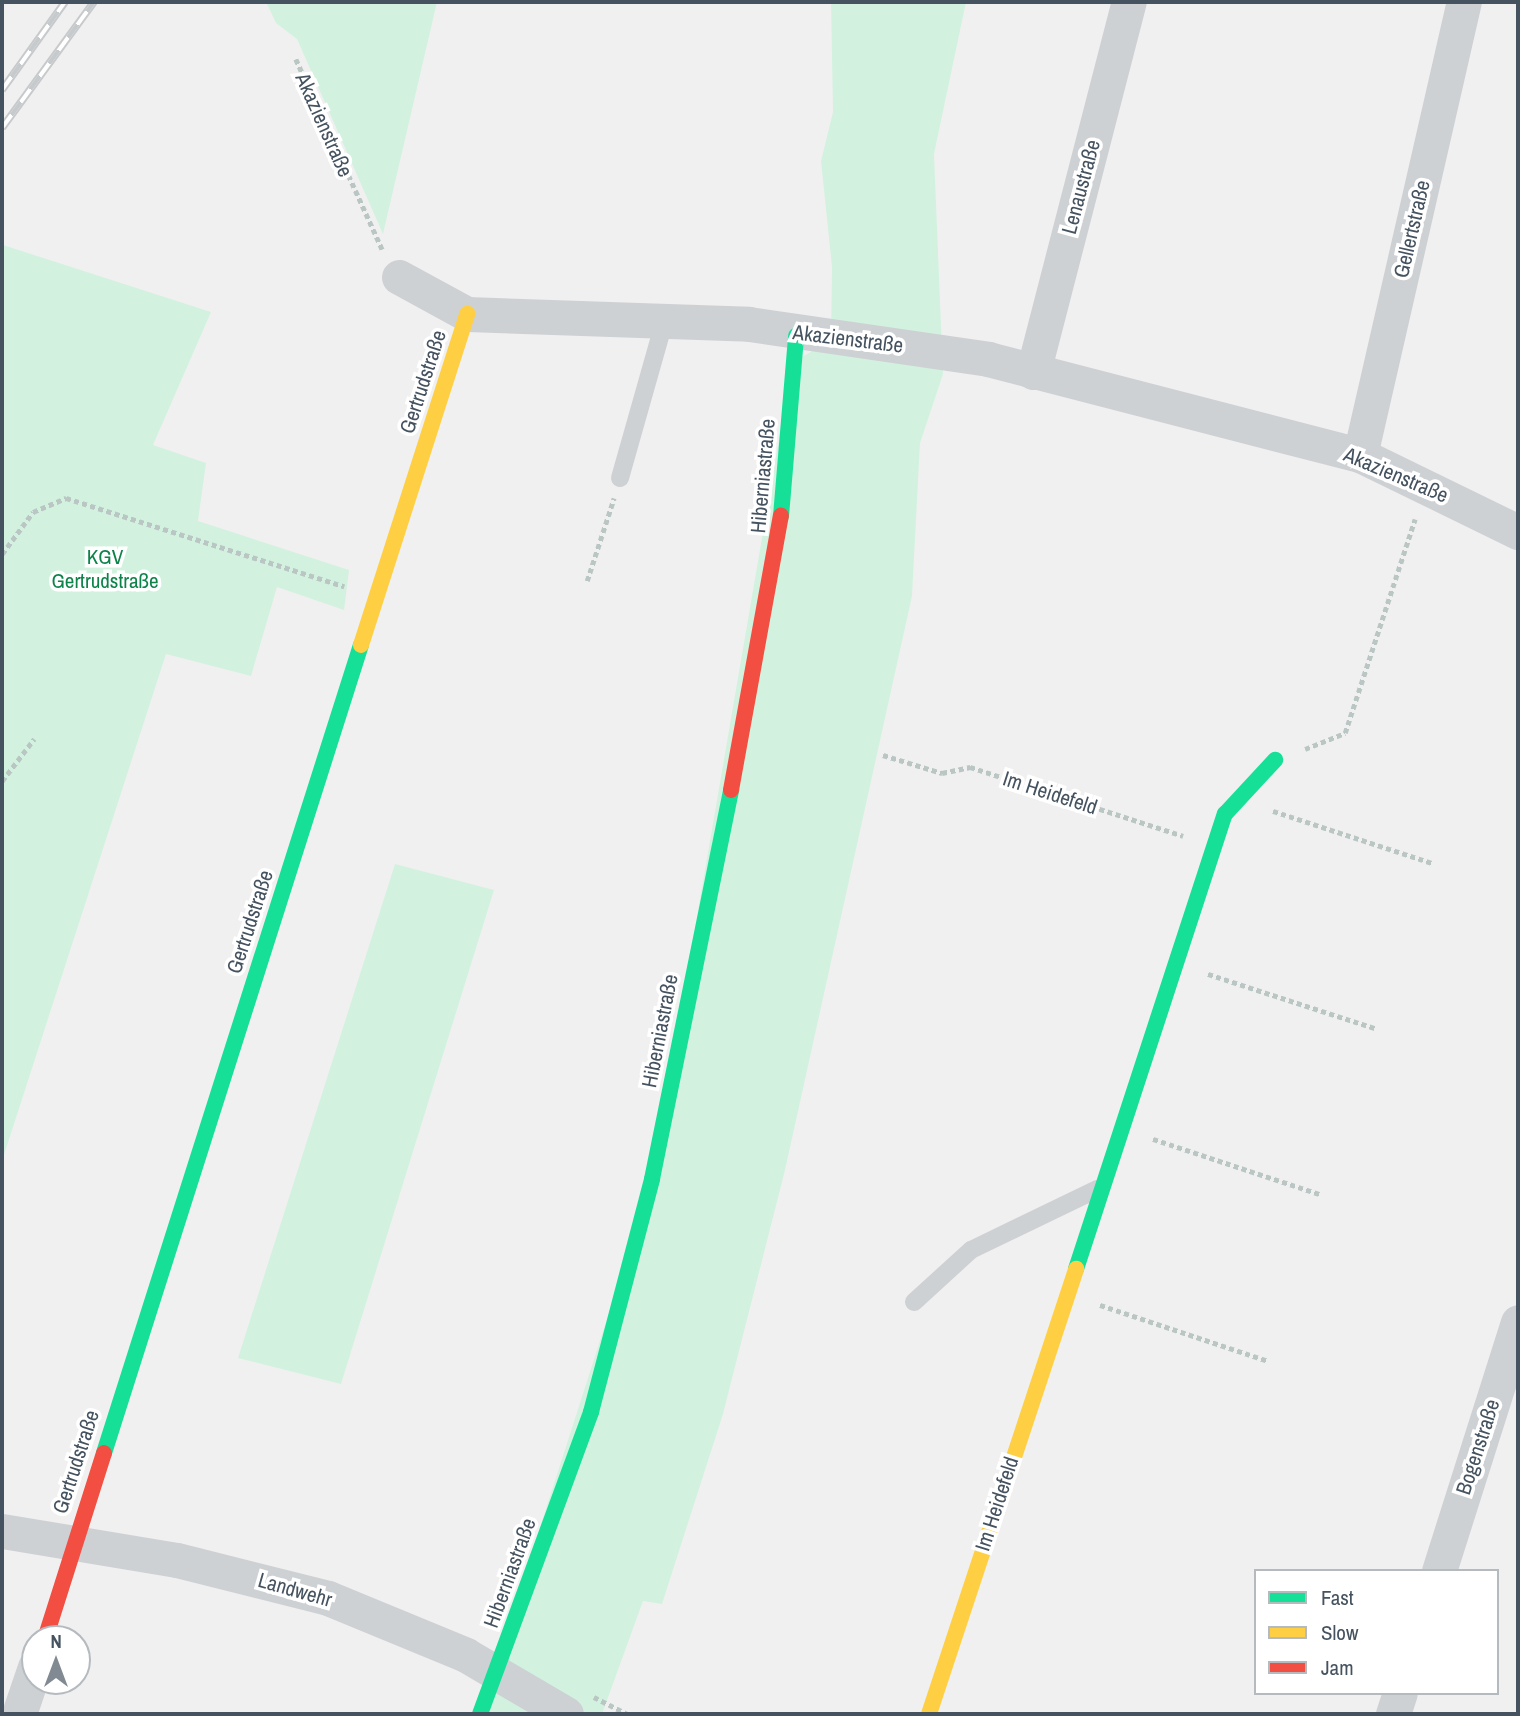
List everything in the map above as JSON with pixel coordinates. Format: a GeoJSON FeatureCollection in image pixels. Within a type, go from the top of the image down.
{"type":"FeatureCollection","features":[{"type":"Feature","properties":{"kind":"street","name":"Lenaustraße"},"geometry":{"type":"LineString","coordinates":[[1033,372],[1129,2]]}},
{"type":"Feature","properties":{"kind":"street","name":"Gellertstraße"},"geometry":{"type":"LineString","coordinates":[[1360,455],[1464,2]]}},
{"type":"Feature","properties":{"kind":"street","name":"Akazienstraße"},"geometry":{"type":"LineString","coordinates":[[399,276],[467,314],[749,324],[796,336],[929,348],[1360,455],[1518,532]]}},
{"type":"Feature","properties":{"kind":"street","name":"Gertrudstraße"},"geometry":{"type":"LineString","coordinates":[[49,1625],[72,1543],[467,314]]}},
{"type":"Feature","properties":{"kind":"street","name":"Hiberniastraße"},"geometry":{"type":"LineString","coordinates":[[480,1714],[594,1400],[652,1179],[776,562],[796,336]]}},
{"type":"Feature","properties":{"kind":"street","name":"Im Heidefeld"},"geometry":{"type":"LineString","coordinates":[[929,1714],[1215,846],[1237,799],[1275,761]]}},
{"type":"Feature","properties":{"kind":"street","name":"Bogenstraße"},"geometry":{"type":"LineString","coordinates":[[1440,1569],[1518,1322]]}},
{"type":"Feature","properties":{"kind":"street","name":"Landwehr"},"geometry":{"type":"LineString","coordinates":[[2,1531],[177,1560],[328,1598],[496,1670],[566,1714]]}},
{"type":"Feature","properties":{"kind":"street"},"geometry":{"type":"LineString","coordinates":[[19,1714],[25,1695]]}},
{"type":"Feature","properties":{"kind":"street"},"geometry":{"type":"LineString","coordinates":[[1393,1714],[1399,1695]]}},
{"type":"Feature","properties":{"kind":"lane"},"geometry":{"type":"LineString","coordinates":[[620,478],[665,319]]}},
{"type":"Feature","properties":{"kind":"lane"},"geometry":{"type":"LineString","coordinates":[[914,1302],[971,1250],[1103,1186]]}},
{"type":"Feature","properties":{"kind":"path","name":"Akazienstraße"},"geometry":{"type":"LineString","coordinates":[[296,59],[399,276]]}},
{"type":"Feature","properties":{"kind":"path"},"geometry":{"type":"LineString","coordinates":[[587,581],[620,478]]}},
{"type":"Feature","properties":{"kind":"path"},"geometry":{"type":"LineString","coordinates":[[1275,761],[1345,733],[1426,485]]}},
{"type":"Feature","properties":{"kind":"path"},"geometry":{"type":"LineString","coordinates":[[2,554],[33,513],[66,498],[377,597]]}},
{"type":"Feature","properties":{"kind":"path"},"geometry":{"type":"LineString","coordinates":[[2,781],[34,739]]}},
{"type":"Feature","properties":{"kind":"path","name":"Im Heidefeld"},"geometry":{"type":"LineString","coordinates":[[883,755],[942,773],[970,767],[1215,846]]}},
{"type":"Feature","properties":{"kind":"path"},"geometry":{"type":"LineString","coordinates":[[1237,799],[1432,863]]}},
{"type":"Feature","properties":{"kind":"path"},"geometry":{"type":"LineString","coordinates":[[1176,963],[1377,1030]]}},
{"type":"Feature","properties":{"kind":"path"},"geometry":{"type":"LineString","coordinates":[[1121,1129],[1322,1195]]}},
{"type":"Feature","properties":{"kind":"path"},"geometry":{"type":"LineString","coordinates":[[1066,1294],[1269,1361]]}},
{"type":"Feature","properties":{"kind":"green space"},"geometry":{"type":"Polygon","coordinates":[[[266,2],[437,2],[383,234],[297,39],[276,23],[266,2]]]}},
{"type":"Feature","properties":{"kind":"green space"},"geometry":{"type":"Polygon","coordinates":[[[831,2],[966,2],[934,154],[943,374],[920,443],[912,596],[785,1170],[723,1414],[662,1604],[643,1601],[602,1714],[480,1714],[652,1179],[792,363],[831,340],[832,267],[821,161],[833,112],[831,2]]]}},
{"type":"Feature","properties":{"kind":"green space","name":"KGV Gertrudstraße"},"geometry":{"type":"Polygon","coordinates":[[[3,245],[211,312],[153,445],[206,463],[198,521],[349,570],[344,610],[277,587],[251,676],[166,654],[2,1161],[3,245]]]}},
{"type":"Feature","properties":{"kind":"green space"},"geometry":{"type":"Polygon","coordinates":[[[395,864],[494,890],[341,1384],[238,1358],[395,864]]]}},
{"type":"Feature","properties":{"kind":"railway"},"geometry":{"type":"LineString","coordinates":[[2,90],[65,2]]}},
{"type":"Feature","properties":{"kind":"railway"},"geometry":{"type":"LineString","coordinates":[[2,128],[94,2]]}},
{"type":"Feature","properties":{"kind":"traffic: fast"},"geometry":{"type":"LineString","coordinates":[[781,516],[796,336]]}},
{"type":"Feature","properties":{"kind":"traffic: fast"},"geometry":{"type":"LineString","coordinates":[[104,1453],[361,645]]}},
{"type":"Feature","properties":{"kind":"traffic: fast"},"geometry":{"type":"LineString","coordinates":[[1076,1269],[1225,814],[1275,760]]}},
{"type":"Feature","properties":{"kind":"traffic: fast"},"geometry":{"type":"LineString","coordinates":[[480,1714],[591,1412],[652,1179],[731,790]]}},
{"type":"Feature","properties":{"kind":"traffic: slow"},"geometry":{"type":"LineString","coordinates":[[361,645],[467,314]]}},
{"type":"Feature","properties":{"kind":"traffic: slow"},"geometry":{"type":"LineString","coordinates":[[929,1714],[1076,1269]]}},
{"type":"Feature","properties":{"kind":"traffic: jam"},"geometry":{"type":"LineString","coordinates":[[731,790],[781,516]]}},
{"type":"Feature","properties":{"kind":"traffic: jam"},"geometry":{"type":"LineString","coordinates":[[49,1625],[104,1453]]}}]}
